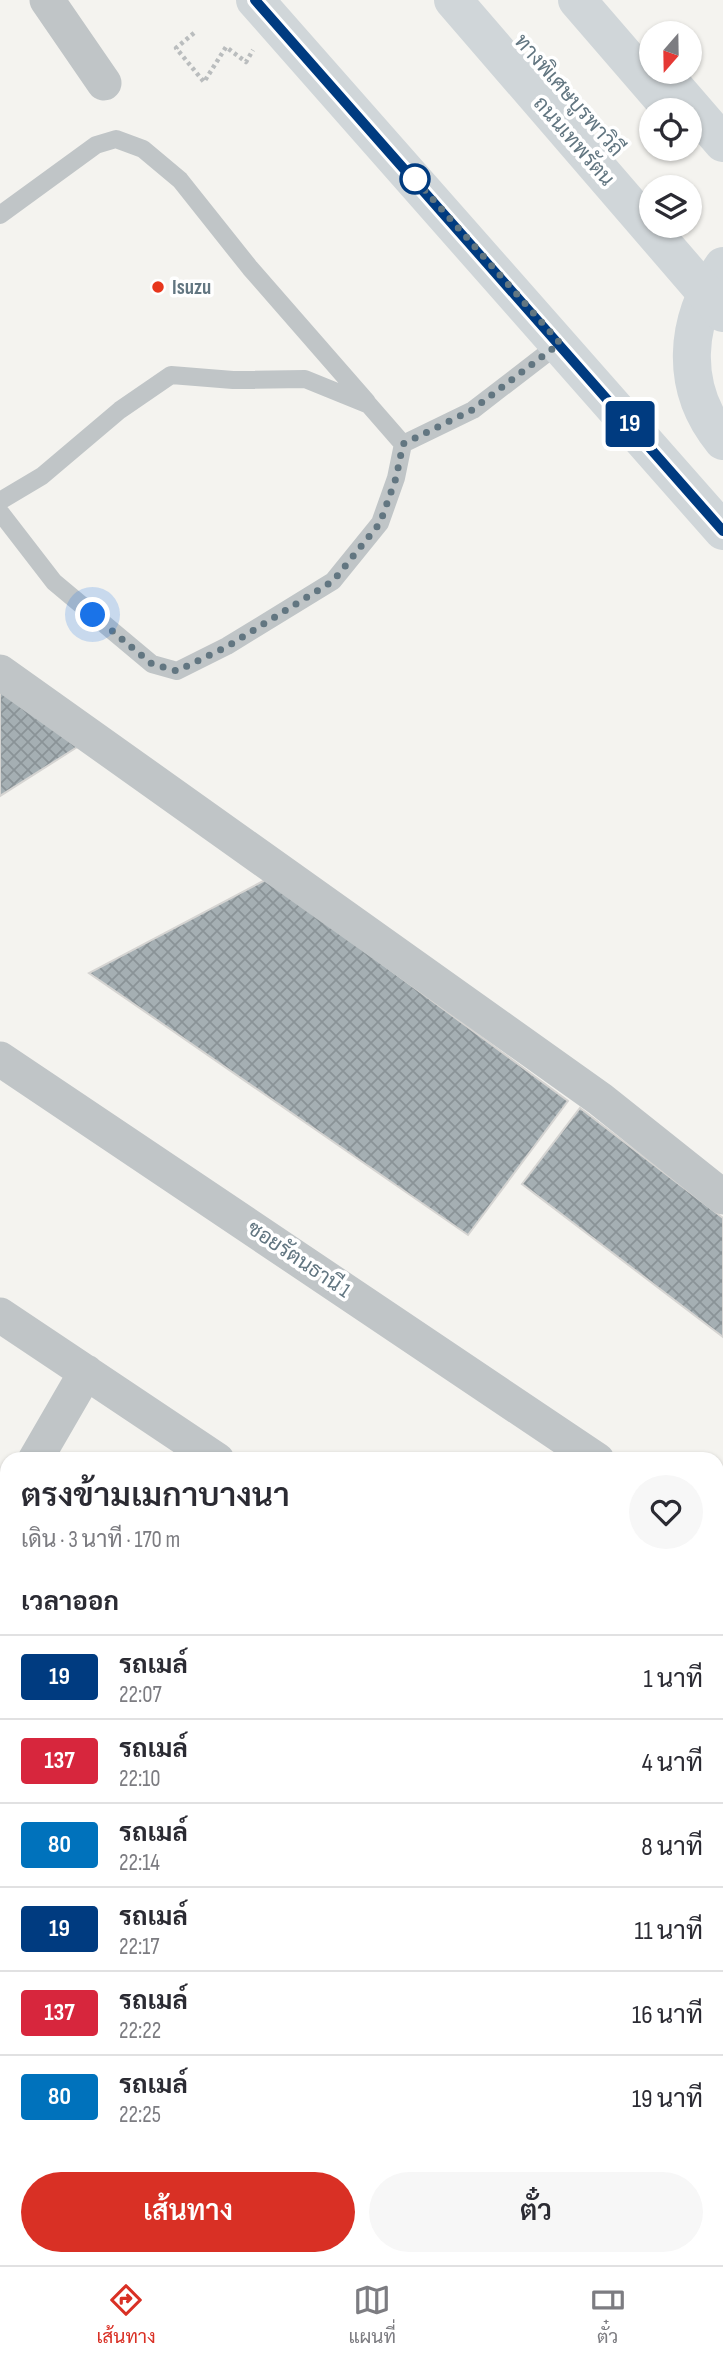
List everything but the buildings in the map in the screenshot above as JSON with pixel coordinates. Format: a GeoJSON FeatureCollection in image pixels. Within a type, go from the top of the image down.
{"type":"FeatureCollection","features":[{"type":"Feature","properties":{"kind":"main road"},"geometry":{"type":"LineString","coordinates":[[255,0],[723,531]]}},
{"type":"Feature","properties":{"kind":"main road","name":"ถนนเทพรัตน"},"geometry":{"type":"LineString","coordinates":[[453,0],[723,313]]}},
{"type":"Feature","properties":{"kind":"main road","name":"ทางพิเศษบูรพาวิถี"},"geometry":{"type":"LineString","coordinates":[[487,0],[639,176]]}},
{"type":"Feature","properties":{"kind":"main road"},"geometry":{"type":"LineString","coordinates":[[577,0],[662,98]]}},
{"type":"Feature","properties":{"kind":"main road"},"geometry":{"type":"LineString","coordinates":[[599,0],[639,46]]}},
{"type":"Feature","properties":{"kind":"main road"},"geometry":{"type":"LineString","coordinates":[[671,84],[723,143]]}},
{"type":"Feature","properties":{"kind":"main road"},"geometry":{"type":"LineString","coordinates":[[702,145],[723,170]]}},
{"type":"Feature","properties":{"kind":"main road"},"geometry":{"type":"LineString","coordinates":[[692,238],[723,274]]}},
{"type":"Feature","properties":{"kind":"main road"},"geometry":{"type":"LineString","coordinates":[[723,266],[701,304],[690,355],[692,383],[701,408],[723,441]]}},
{"type":"Feature","properties":{"kind":"street"},"geometry":{"type":"LineString","coordinates":[[47,0],[104,83]]}},
{"type":"Feature","properties":{"kind":"street"},"geometry":{"type":"LineString","coordinates":[[0,672],[600,1099],[723,1197]]}},
{"type":"Feature","properties":{"kind":"street","name":"ซอยรัตนธานี 1"},"geometry":{"type":"LineString","coordinates":[[0,1059],[585,1452]]}},
{"type":"Feature","properties":{"kind":"street"},"geometry":{"type":"LineString","coordinates":[[0,1315],[205,1452]]}},
{"type":"Feature","properties":{"kind":"street"},"geometry":{"type":"LineString","coordinates":[[40,1452],[86,1372]]}},
{"type":"Feature","properties":{"kind":"lane"},"geometry":{"type":"LineString","coordinates":[[0,215],[96,145],[117,139],[143,149],[180,180],[250,268],[403,444]]}},
{"type":"Feature","properties":{"kind":"lane"},"geometry":{"type":"LineString","coordinates":[[403,444],[472,410],[560,343]]}},
{"type":"Feature","properties":{"kind":"lane"},"geometry":{"type":"LineString","coordinates":[[0,501],[42,476],[120,410],[171,375],[233,380],[305,379],[369,404]]}},
{"type":"Feature","properties":{"kind":"lane"},"geometry":{"type":"LineString","coordinates":[[0,512],[54,582],[152,664],[177,671],[228,646],[333,581],[380,523],[396,478],[403,444]]}},
{"type":"Feature","properties":{"kind":"path"},"geometry":{"type":"LineString","coordinates":[[194,33],[176,48],[204,82]]}},
{"type":"Feature","properties":{"kind":"bus line","name":"19"},"geometry":{"type":"LineString","coordinates":[[255,0],[723,531]]}},
{"type":"Feature","properties":{"kind":"place","name":"Isuzu"},"geometry":{"type":"Point","coordinates":[158,287]}},
{"type":"Feature","properties":{"kind":"route"},"geometry":{"type":"LineString","coordinates":[[93,615],[152,664],[177,671],[228,646],[333,581],[380,523],[396,478],[403,444],[472,410],[560,343],[415,179]]}}]}
